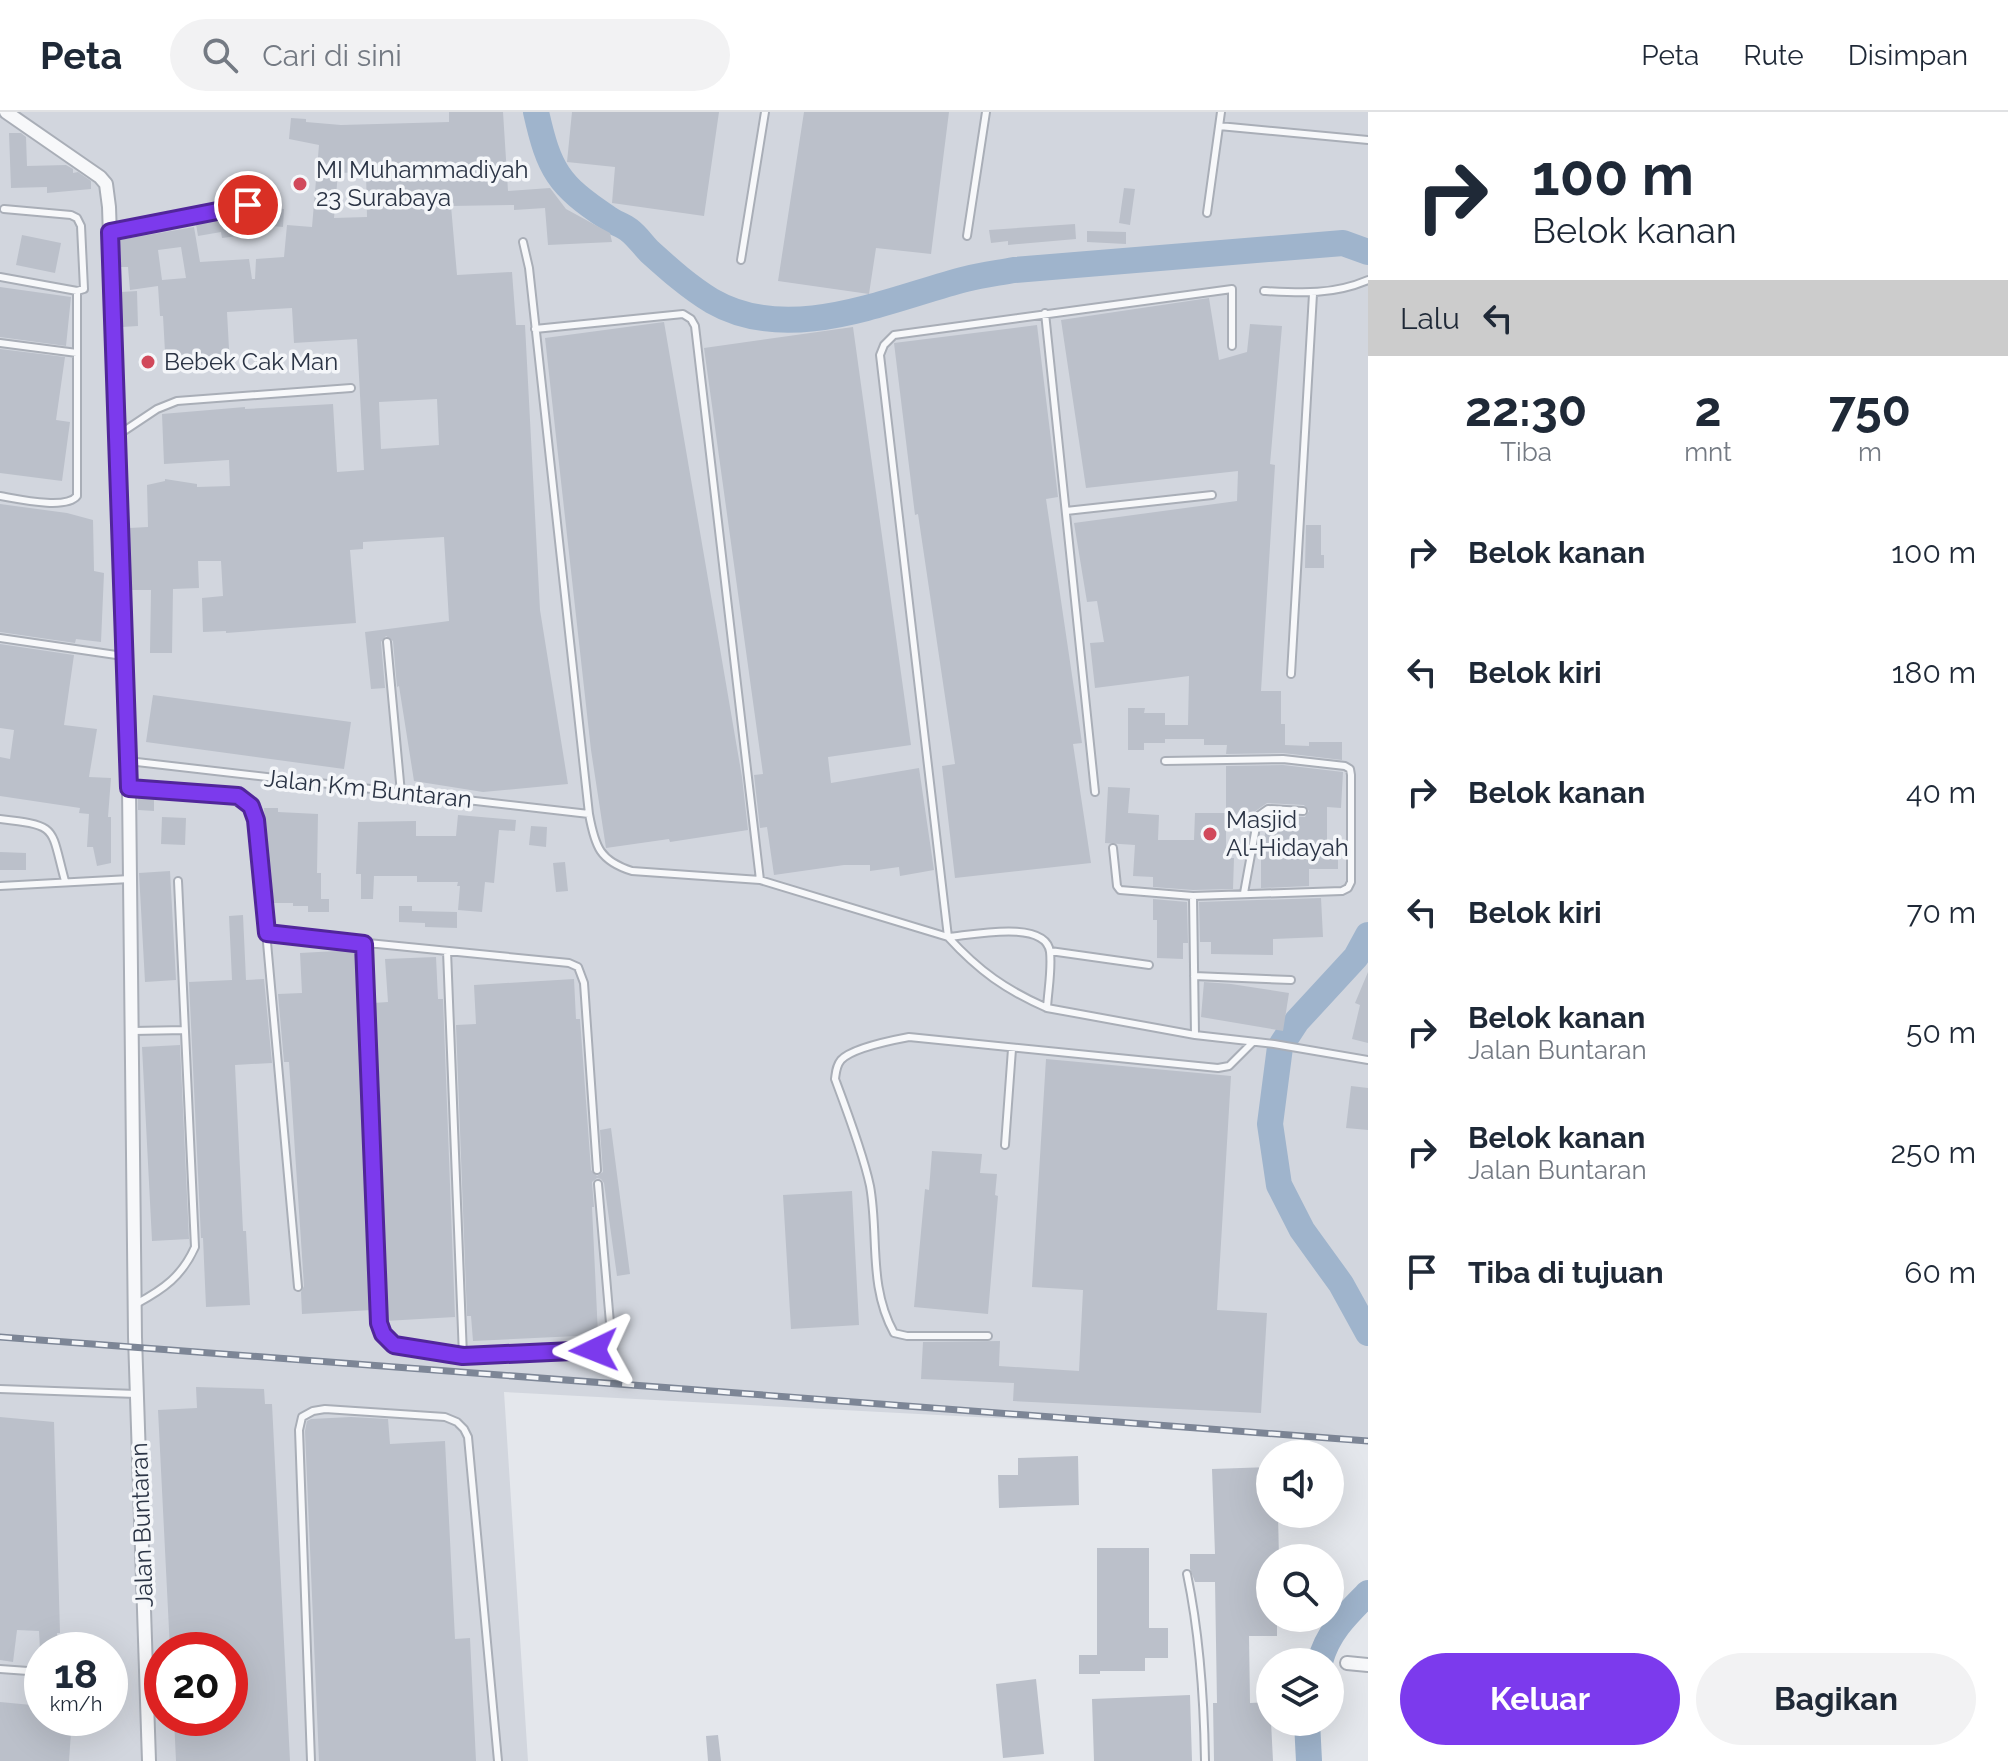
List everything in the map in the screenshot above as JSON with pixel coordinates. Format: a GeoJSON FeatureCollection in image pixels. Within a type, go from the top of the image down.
{"type":"FeatureCollection","features":[{"type":"Feature","properties":{"kind":"street"},"geometry":{"type":"LineString","coordinates":[[6,112],[100,177],[108,191],[129,788],[136,1304]]}},
{"type":"Feature","properties":{"kind":"street"},"geometry":{"type":"LineString","coordinates":[[110,232],[248,205]]}},
{"type":"Feature","properties":{"kind":"street","name":"Jalan Buntaran"},"geometry":{"type":"LineString","coordinates":[[136,1304],[149,1761]]}},
{"type":"Feature","properties":{"kind":"street"},"geometry":{"type":"LineString","coordinates":[[1347,1663],[1368,1665]]}},
{"type":"Feature","properties":{"kind":"lane"},"geometry":{"type":"LineString","coordinates":[[741,260],[765,112]]}},
{"type":"Feature","properties":{"kind":"lane"},"geometry":{"type":"LineString","coordinates":[[967,236],[986,112]]}},
{"type":"Feature","properties":{"kind":"lane"},"geometry":{"type":"LineString","coordinates":[[1207,213],[1221,112]]}},
{"type":"Feature","properties":{"kind":"lane"},"geometry":{"type":"LineString","coordinates":[[1219,126],[1368,140]]}},
{"type":"Feature","properties":{"kind":"lane"},"geometry":{"type":"LineString","coordinates":[[0,277],[77,291],[84,289],[81,226],[77,218],[4,209]]}},
{"type":"Feature","properties":{"kind":"lane"},"geometry":{"type":"LineString","coordinates":[[523,242],[529,268],[589,814],[602,855],[613,865],[632,871],[760,880],[948,937],[1027,931],[1044,939],[1050,951],[1047,1008]]}},
{"type":"Feature","properties":{"kind":"lane"},"geometry":{"type":"LineString","coordinates":[[1264,291],[1313,294],[1349,288],[1368,280]]}},
{"type":"Feature","properties":{"kind":"lane"},"geometry":{"type":"LineString","coordinates":[[1232,346],[1232,289],[894,335],[884,345],[880,355],[948,937],[999,985],[1047,1008],[1195,1035],[1368,1060]]}},
{"type":"Feature","properties":{"kind":"lane"},"geometry":{"type":"LineString","coordinates":[[0,496],[62,504],[69,503],[77,496],[77,291]]}},
{"type":"Feature","properties":{"kind":"lane"},"geometry":{"type":"LineString","coordinates":[[1291,674],[1313,294]]}},
{"type":"Feature","properties":{"kind":"lane"},"geometry":{"type":"LineString","coordinates":[[1045,313],[1095,792]]}},
{"type":"Feature","properties":{"kind":"lane"},"geometry":{"type":"LineString","coordinates":[[535,329],[683,314],[695,326],[760,880]]}},
{"type":"Feature","properties":{"kind":"lane"},"geometry":{"type":"LineString","coordinates":[[0,343],[77,353]]}},
{"type":"Feature","properties":{"kind":"lane"},"geometry":{"type":"LineString","coordinates":[[118,435],[157,409],[177,401],[351,388]]}},
{"type":"Feature","properties":{"kind":"lane"},"geometry":{"type":"LineString","coordinates":[[1066,511],[1212,495]]}},
{"type":"Feature","properties":{"kind":"lane"},"geometry":{"type":"LineString","coordinates":[[0,638],[125,656]]}},
{"type":"Feature","properties":{"kind":"lane"},"geometry":{"type":"LineString","coordinates":[[387,642],[401,793]]}},
{"type":"Feature","properties":{"kind":"lane"},"geometry":{"type":"LineString","coordinates":[[1113,848],[1120,890],[1193,896],[1342,891],[1348,888],[1351,882],[1350,769],[1283,759],[1165,761]]}},
{"type":"Feature","properties":{"kind":"lane","name":"Jalan Km Buntaran"},"geometry":{"type":"LineString","coordinates":[[128,761],[589,814]]}},
{"type":"Feature","properties":{"kind":"lane"},"geometry":{"type":"LineString","coordinates":[[129,788],[238,796],[251,806],[256,820],[298,1287]]}},
{"type":"Feature","properties":{"kind":"lane"},"geometry":{"type":"LineString","coordinates":[[1244,893],[1258,816],[1268,809],[1303,811]]}},
{"type":"Feature","properties":{"kind":"lane"},"geometry":{"type":"LineString","coordinates":[[0,819],[40,824],[47,828],[53,837],[65,881]]}},
{"type":"Feature","properties":{"kind":"lane"},"geometry":{"type":"LineString","coordinates":[[0,886],[130,879]]}},
{"type":"Feature","properties":{"kind":"lane"},"geometry":{"type":"LineString","coordinates":[[136,1304],[157,1292],[185,1268],[195,1247],[178,881]]}},
{"type":"Feature","properties":{"kind":"lane"},"geometry":{"type":"LineString","coordinates":[[1193,896],[1195,1035]]}},
{"type":"Feature","properties":{"kind":"lane"},"geometry":{"type":"LineString","coordinates":[[267,933],[569,963],[578,967],[584,983],[597,1170]]}},
{"type":"Feature","properties":{"kind":"lane"},"geometry":{"type":"LineString","coordinates":[[364,944],[379,1323],[383,1334],[394,1345],[463,1356],[594,1350],[610,1323],[598,1184]]}},
{"type":"Feature","properties":{"kind":"lane"},"geometry":{"type":"LineString","coordinates":[[447,951],[463,1356]]}},
{"type":"Feature","properties":{"kind":"lane"},"geometry":{"type":"LineString","coordinates":[[1050,951],[1149,965]]}},
{"type":"Feature","properties":{"kind":"lane"},"geometry":{"type":"LineString","coordinates":[[1194,976],[1291,980]]}},
{"type":"Feature","properties":{"kind":"lane"},"geometry":{"type":"LineString","coordinates":[[132,1031],[185,1030]]}},
{"type":"Feature","properties":{"kind":"lane"},"geometry":{"type":"LineString","coordinates":[[988,1336],[907,1336],[894,1333],[883,1313],[872,1237],[870,1186],[835,1079],[843,1057],[890,1040],[927,1038],[1218,1068],[1229,1066],[1252,1043]]}},
{"type":"Feature","properties":{"kind":"lane"},"geometry":{"type":"LineString","coordinates":[[1005,1145],[1012,1049]]}},
{"type":"Feature","properties":{"kind":"lane"},"geometry":{"type":"LineString","coordinates":[[0,1389],[139,1395]]}},
{"type":"Feature","properties":{"kind":"lane"},"geometry":{"type":"LineString","coordinates":[[311,1761],[299,1430],[302,1417],[325,1409],[445,1417],[464,1429],[468,1437],[498,1761]]}},
{"type":"Feature","properties":{"kind":"lane"},"geometry":{"type":"LineString","coordinates":[[1187,1574],[1196,1618],[1205,1761]]}},
{"type":"Feature","properties":{"kind":"lane"},"geometry":{"type":"LineString","coordinates":[[0,1669],[24,1671]]}},
{"type":"Feature","properties":{"kind":"shaded area"},"geometry":{"type":"Polygon","coordinates":[[[0,112],[1368,112],[1368,1438],[504,1392],[528,1761],[0,1761],[0,112]]]}},
{"type":"Feature","properties":{"kind":"building"},"geometry":{"type":"Polygon","coordinates":[[[449,112],[503,112],[508,191],[550,188],[566,209],[610,233],[612,242],[548,245],[545,208],[514,210],[514,205],[451,206],[457,275],[512,272],[516,325],[525,325],[540,610],[568,784],[483,792],[414,781],[397,687],[393,641],[386,636],[381,642],[385,688],[371,689],[365,632],[449,621],[444,537],[363,542],[363,549],[350,550],[356,623],[203,632],[202,598],[223,596],[221,561],[198,561],[199,588],[173,589],[172,653],[150,653],[151,590],[131,590],[129,528],[148,527],[147,485],[165,479],[197,484],[197,487],[230,486],[229,460],[164,464],[162,414],[333,404],[337,472],[364,470],[357,339],[294,343],[292,308],[227,312],[230,367],[166,370],[158,286],[130,290],[128,267],[120,267],[119,240],[194,227],[200,262],[249,259],[252,279],[255,279],[256,259],[284,257],[287,225],[312,227],[319,145],[289,139],[291,118],[341,125],[449,122],[449,112]],[[366,172],[338,173],[334,218],[367,217],[366,172]],[[181,247],[158,250],[162,280],[186,278],[181,247]],[[437,399],[379,402],[381,449],[439,445],[437,399]]]}},
{"type":"Feature","properties":{"kind":"building"},"geometry":{"type":"Polygon","coordinates":[[[572,112],[719,112],[704,216],[612,203],[615,167],[567,162],[572,112]]]}},
{"type":"Feature","properties":{"kind":"building"},"geometry":{"type":"Polygon","coordinates":[[[804,112],[949,112],[931,254],[876,248],[869,294],[778,281],[804,112]]]}},
{"type":"Feature","properties":{"kind":"building"},"geometry":{"type":"Polygon","coordinates":[[[9,133],[21,133],[26,137],[27,166],[66,165],[73,169],[73,173],[78,172],[91,181],[91,189],[47,193],[47,187],[11,188],[9,133]]]}},
{"type":"Feature","properties":{"kind":"building"},"geometry":{"type":"Polygon","coordinates":[[[1124,188],[1135,189],[1130,225],[1119,223],[1124,188]]]}},
{"type":"Feature","properties":{"kind":"building"},"geometry":{"type":"Polygon","coordinates":[[[261,207],[284,209],[283,227],[259,225],[261,207]]]}},
{"type":"Feature","properties":{"kind":"building"},"geometry":{"type":"Polygon","coordinates":[[[241,216],[245,235],[222,238],[221,232],[198,236],[196,224],[241,216]]]}},
{"type":"Feature","properties":{"kind":"building"},"geometry":{"type":"Polygon","coordinates":[[[1075,224],[1076,239],[1008,245],[1008,241],[991,243],[989,230],[1075,224]]]}},
{"type":"Feature","properties":{"kind":"building"},"geometry":{"type":"Polygon","coordinates":[[[1087,231],[1126,232],[1126,244],[1087,242],[1087,231]]]}},
{"type":"Feature","properties":{"kind":"building"},"geometry":{"type":"Polygon","coordinates":[[[22,235],[61,243],[55,273],[16,265],[22,235]]]}},
{"type":"Feature","properties":{"kind":"building"},"geometry":{"type":"Polygon","coordinates":[[[0,287],[71,297],[66,346],[0,337],[0,287]]]}},
{"type":"Feature","properties":{"kind":"building"},"geometry":{"type":"Polygon","coordinates":[[[137,291],[138,326],[122,327],[121,292],[137,291]]]}},
{"type":"Feature","properties":{"kind":"building"},"geometry":{"type":"Polygon","coordinates":[[[1209,298],[1219,360],[1247,352],[1250,324],[1282,326],[1270,464],[1275,465],[1261,691],[1281,691],[1281,724],[1285,724],[1285,745],[1342,742],[1342,760],[1283,753],[1226,754],[1227,745],[1204,745],[1204,739],[1165,739],[1165,743],[1144,743],[1144,750],[1128,750],[1128,708],[1145,708],[1144,713],[1165,713],[1165,725],[1188,725],[1189,676],[1095,688],[1090,643],[1104,642],[1097,601],[1087,602],[1074,523],[1237,501],[1238,471],[1086,488],[1061,320],[1209,298]]]}},
{"type":"Feature","properties":{"kind":"building"},"geometry":{"type":"Polygon","coordinates":[[[664,322],[742,777],[748,830],[606,848],[591,750],[545,338],[664,322]]]}},
{"type":"Feature","properties":{"kind":"building"},"geometry":{"type":"Polygon","coordinates":[[[1037,325],[1058,497],[1046,499],[1082,743],[1073,744],[1091,863],[955,878],[942,766],[955,764],[918,514],[915,515],[894,343],[1037,325]]]}},
{"type":"Feature","properties":{"kind":"building"},"geometry":{"type":"Polygon","coordinates":[[[853,327],[911,745],[828,757],[831,783],[919,768],[934,870],[900,876],[899,867],[870,871],[870,865],[844,865],[774,875],[767,827],[760,828],[754,775],[763,774],[704,348],[853,327]]]}},
{"type":"Feature","properties":{"kind":"building"},"geometry":{"type":"Polygon","coordinates":[[[0,349],[65,357],[56,420],[70,422],[62,481],[0,473],[0,349]]]}},
{"type":"Feature","properties":{"kind":"building"},"geometry":{"type":"Polygon","coordinates":[[[0,504],[67,513],[93,520],[94,571],[104,573],[101,642],[76,639],[75,643],[0,632],[0,504]]]}},
{"type":"Feature","properties":{"kind":"building"},"geometry":{"type":"Polygon","coordinates":[[[1306,525],[1321,525],[1324,568],[1305,568],[1306,525]]]}},
{"type":"Feature","properties":{"kind":"building"},"geometry":{"type":"Polygon","coordinates":[[[0,644],[74,655],[64,725],[97,729],[89,777],[111,778],[108,817],[111,817],[111,863],[97,866],[93,847],[87,847],[89,814],[79,813],[80,808],[0,796],[0,757],[10,759],[14,730],[0,728],[0,644]]]}},
{"type":"Feature","properties":{"kind":"building"},"geometry":{"type":"Polygon","coordinates":[[[153,695],[351,722],[344,769],[146,742],[153,695]]]}},
{"type":"Feature","properties":{"kind":"building"},"geometry":{"type":"Polygon","coordinates":[[[1283,765],[1343,772],[1341,808],[1327,807],[1327,843],[1338,843],[1338,869],[1309,869],[1309,886],[1261,888],[1261,852],[1266,824],[1263,820],[1270,815],[1305,817],[1309,811],[1304,805],[1267,803],[1254,812],[1250,824],[1226,823],[1226,858],[1234,858],[1233,889],[1153,887],[1153,877],[1133,876],[1135,845],[1105,843],[1108,787],[1130,788],[1128,813],[1159,815],[1158,840],[1194,840],[1195,813],[1226,813],[1226,766],[1283,765]]]}},
{"type":"Feature","properties":{"kind":"building"},"geometry":{"type":"Polygon","coordinates":[[[138,797],[154,798],[154,811],[138,810],[138,797]]]}},
{"type":"Feature","properties":{"kind":"building"},"geometry":{"type":"Polygon","coordinates":[[[264,808],[278,808],[278,812],[318,814],[317,873],[321,873],[321,899],[329,899],[329,912],[308,912],[308,906],[293,906],[293,903],[269,903],[264,808]]]}},
{"type":"Feature","properties":{"kind":"building"},"geometry":{"type":"Polygon","coordinates":[[[458,815],[516,820],[515,831],[499,830],[494,883],[485,882],[482,912],[458,910],[458,882],[417,882],[417,876],[374,876],[373,899],[361,899],[361,874],[356,874],[358,822],[416,821],[416,836],[456,836],[458,815]]]}},
{"type":"Feature","properties":{"kind":"building"},"geometry":{"type":"Polygon","coordinates":[[[162,817],[186,818],[185,845],[161,844],[162,817]]]}},
{"type":"Feature","properties":{"kind":"building"},"geometry":{"type":"Polygon","coordinates":[[[531,826],[547,827],[546,847],[529,845],[531,826]]]}},
{"type":"Feature","properties":{"kind":"building"},"geometry":{"type":"Polygon","coordinates":[[[0,852],[26,853],[26,870],[0,870],[0,852]]]}},
{"type":"Feature","properties":{"kind":"building"},"geometry":{"type":"Polygon","coordinates":[[[565,862],[568,891],[556,892],[553,863],[565,862]]]}},
{"type":"Feature","properties":{"kind":"building"},"geometry":{"type":"Polygon","coordinates":[[[170,871],[176,980],[145,982],[139,873],[170,871]]]}},
{"type":"Feature","properties":{"kind":"building"},"geometry":{"type":"Polygon","coordinates":[[[1321,898],[1323,937],[1273,939],[1273,955],[1211,954],[1211,942],[1200,942],[1199,902],[1321,898]]]}},
{"type":"Feature","properties":{"kind":"building"},"geometry":{"type":"Polygon","coordinates":[[[1153,899],[1187,902],[1188,943],[1183,943],[1183,959],[1157,958],[1157,920],[1153,920],[1153,899]]]}},
{"type":"Feature","properties":{"kind":"building"},"geometry":{"type":"Polygon","coordinates":[[[399,906],[412,906],[412,911],[457,912],[457,928],[399,922],[399,906]]]}},
{"type":"Feature","properties":{"kind":"building"},"geometry":{"type":"Polygon","coordinates":[[[243,915],[246,980],[264,979],[272,1063],[235,1065],[250,1305],[206,1307],[189,982],[232,980],[229,916],[243,915]]]}},
{"type":"Feature","properties":{"kind":"building"},"geometry":{"type":"Polygon","coordinates":[[[355,950],[360,1004],[372,1310],[302,1314],[301,1292],[304,1286],[289,1062],[284,1062],[278,994],[302,993],[300,953],[355,950]]]}},
{"type":"Feature","properties":{"kind":"building"},"geometry":{"type":"Polygon","coordinates":[[[436,957],[438,999],[443,999],[455,1317],[385,1321],[372,1003],[388,1002],[385,959],[436,957]]]}},
{"type":"Feature","properties":{"kind":"building"},"geometry":{"type":"Polygon","coordinates":[[[1368,972],[1368,1043],[1352,1039],[1360,1005],[1355,1003],[1368,972]]]}},
{"type":"Feature","properties":{"kind":"building"},"geometry":{"type":"Polygon","coordinates":[[[574,979],[576,1019],[580,1019],[591,1170],[597,1176],[603,1172],[600,1130],[611,1128],[630,1274],[617,1276],[604,1183],[597,1178],[592,1182],[592,1207],[598,1335],[473,1341],[471,1316],[467,1316],[456,1025],[476,1024],[474,985],[574,979]]]}},
{"type":"Feature","properties":{"kind":"building"},"geometry":{"type":"Polygon","coordinates":[[[1204,982],[1289,993],[1283,1031],[1201,1017],[1204,982]]]}},
{"type":"Feature","properties":{"kind":"building"},"geometry":{"type":"Polygon","coordinates":[[[180,1045],[189,1239],[152,1241],[142,1047],[180,1045]]]}},
{"type":"Feature","properties":{"kind":"building"},"geometry":{"type":"Polygon","coordinates":[[[1046,1059],[1231,1076],[1217,1310],[1267,1313],[1261,1413],[1013,1401],[1014,1383],[921,1379],[923,1342],[1000,1341],[999,1366],[1079,1371],[1083,1290],[1032,1287],[1046,1059]]]}},
{"type":"Feature","properties":{"kind":"building"},"geometry":{"type":"Polygon","coordinates":[[[1351,1086],[1368,1088],[1368,1130],[1346,1128],[1351,1086]]]}},
{"type":"Feature","properties":{"kind":"building"},"geometry":{"type":"Polygon","coordinates":[[[932,1151],[982,1154],[980,1173],[997,1174],[995,1195],[998,1196],[988,1314],[914,1307],[925,1189],[929,1190],[932,1151]]]}},
{"type":"Feature","properties":{"kind":"building"},"geometry":{"type":"Polygon","coordinates":[[[852,1191],[859,1325],[791,1329],[783,1195],[852,1191]]]}},
{"type":"Feature","properties":{"kind":"building"},"geometry":{"type":"Polygon","coordinates":[[[196,1387],[264,1389],[265,1404],[272,1404],[290,1761],[176,1761],[175,1736],[248,1736],[248,1632],[169,1632],[158,1410],[197,1408],[196,1387]]]}},
{"type":"Feature","properties":{"kind":"building"},"geometry":{"type":"Polygon","coordinates":[[[0,1417],[54,1422],[60,1632],[17,1630],[13,1662],[0,1660],[0,1417]]]}},
{"type":"Feature","properties":{"kind":"building"},"geometry":{"type":"Polygon","coordinates":[[[311,1419],[388,1419],[390,1444],[445,1441],[455,1639],[470,1638],[476,1761],[319,1761],[305,1431],[307,1421],[311,1419]]]}},
{"type":"Feature","properties":{"kind":"building"},"geometry":{"type":"Polygon","coordinates":[[[1078,1456],[1079,1505],[999,1508],[998,1475],[1018,1475],[1018,1458],[1078,1456]]]}},
{"type":"Feature","properties":{"kind":"building"},"geometry":{"type":"Polygon","coordinates":[[[1256,1467],[1256,1528],[1278,1528],[1279,1544],[1256,1544],[1256,1632],[1277,1632],[1277,1636],[1249,1636],[1250,1703],[1256,1703],[1256,1736],[1272,1736],[1273,1761],[1214,1761],[1213,1703],[1217,1703],[1215,1582],[1195,1582],[1190,1569],[1190,1554],[1215,1554],[1212,1469],[1256,1467]]]}},
{"type":"Feature","properties":{"kind":"building"},"geometry":{"type":"Polygon","coordinates":[[[1097,1548],[1149,1548],[1149,1628],[1168,1628],[1168,1658],[1145,1658],[1145,1671],[1079,1674],[1079,1655],[1097,1655],[1097,1548]]]}},
{"type":"Feature","properties":{"kind":"building"},"geometry":{"type":"Polygon","coordinates":[[[1036,1679],[1044,1754],[1003,1758],[996,1684],[1036,1679]]]}},
{"type":"Feature","properties":{"kind":"building"},"geometry":{"type":"Polygon","coordinates":[[[1190,1695],[1192,1761],[1094,1761],[1092,1699],[1190,1695]]]}},
{"type":"Feature","properties":{"kind":"building"},"geometry":{"type":"Polygon","coordinates":[[[0,1702],[24,1704],[24,1736],[71,1736],[69,1761],[0,1761],[0,1702]]]}},
{"type":"Feature","properties":{"kind":"building"},"geometry":{"type":"Polygon","coordinates":[[[718,1735],[721,1761],[708,1761],[706,1736],[718,1735]]]}},
{"type":"Feature","properties":{"kind":"waterway"},"geometry":{"type":"LineString","coordinates":[[536,112],[551,162],[577,196],[629,230],[695,290],[742,314],[774,319],[806,319],[839,314],[966,279],[1014,270],[1343,243],[1368,252]]}},
{"type":"Feature","properties":{"kind":"waterway"},"geometry":{"type":"LineString","coordinates":[[1368,935],[1356,957],[1297,1021],[1280,1047],[1270,1124],[1279,1185],[1302,1230],[1341,1284],[1368,1333]]}},
{"type":"Feature","properties":{"kind":"waterway"},"geometry":{"type":"LineString","coordinates":[[1325,1648],[1345,1616],[1368,1593]]}},
{"type":"Feature","properties":{"kind":"waterway"},"geometry":{"type":"LineString","coordinates":[[1308,1736],[1309,1761]]}},
{"type":"Feature","properties":{"kind":"railway"},"geometry":{"type":"LineString","coordinates":[[0,1337],[1368,1441]]}},
{"type":"Feature","properties":{"kind":"place","name":"MI Muhammadiyah 23 Surabaya"},"geometry":{"type":"Point","coordinates":[300,184]}},
{"type":"Feature","properties":{"kind":"place","name":"Bebek Cak Man"},"geometry":{"type":"Point","coordinates":[148,362]}},
{"type":"Feature","properties":{"kind":"place","name":"Masjid Al-Hidayah"},"geometry":{"type":"Point","coordinates":[1210,834]}},
{"type":"Feature","properties":{"kind":"route"},"geometry":{"type":"LineString","coordinates":[[248,205],[110,232],[129,788],[238,796],[251,806],[256,820],[267,933],[364,944],[379,1323],[383,1334],[394,1345],[463,1356],[594,1350]]}}]}
